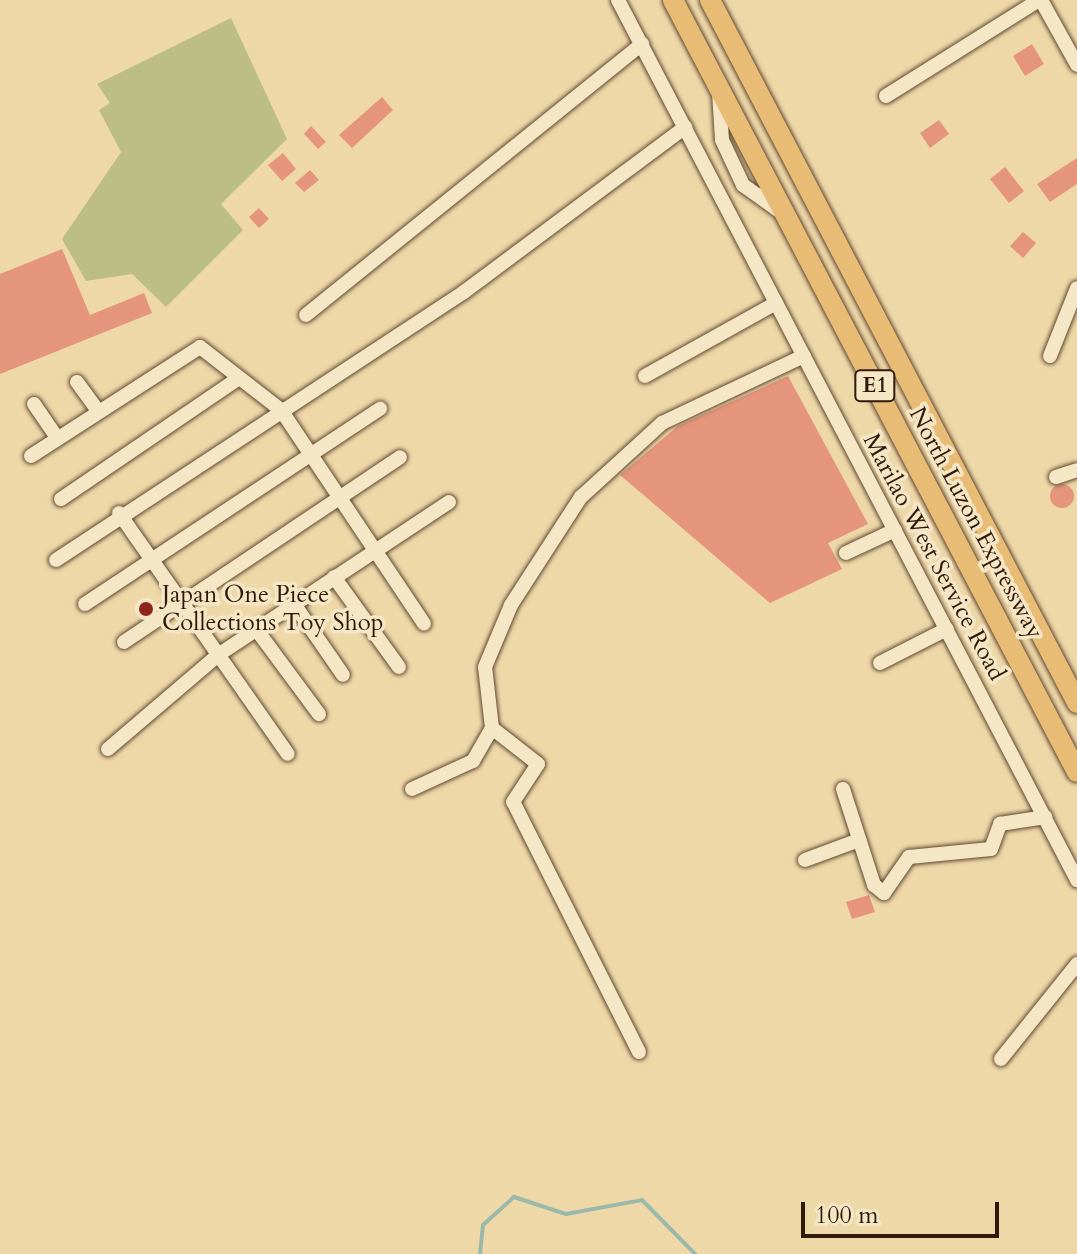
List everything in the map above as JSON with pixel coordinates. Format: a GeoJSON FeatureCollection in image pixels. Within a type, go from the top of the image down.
{"type":"FeatureCollection","features":[{"type":"Feature","properties":{"kind":"highway","name":"North Luzon Expressway"},"geometry":{"type":"LineString","coordinates":[[673,0],[1077,772]]}},
{"type":"Feature","properties":{"kind":"highway","name":"North Luzon Expressway"},"geometry":{"type":"LineString","coordinates":[[710,0],[1077,703]]}},
{"type":"Feature","properties":{"kind":"street","name":"Marilao West Service Road"},"geometry":{"type":"LineString","coordinates":[[618,0],[1077,880]]}},
{"type":"Feature","properties":{"kind":"street"},"geometry":{"type":"LineString","coordinates":[[886,96],[1040,0],[1077,65]]}},
{"type":"Feature","properties":{"kind":"street"},"geometry":{"type":"LineString","coordinates":[[306,315],[642,44]]}},
{"type":"Feature","properties":{"kind":"street"},"geometry":{"type":"LineString","coordinates":[[56,560],[119,513],[464,292],[685,127]]}},
{"type":"Feature","properties":{"kind":"street"},"geometry":{"type":"LineString","coordinates":[[1050,356],[1077,288]]}},
{"type":"Feature","properties":{"kind":"street"},"geometry":{"type":"LineString","coordinates":[[645,376],[776,303]]}},
{"type":"Feature","properties":{"kind":"street"},"geometry":{"type":"LineString","coordinates":[[31,456],[200,347],[281,410],[424,624]]}},
{"type":"Feature","properties":{"kind":"street"},"geometry":{"type":"LineString","coordinates":[[412,789],[473,761],[492,728],[485,667],[511,605],[581,497],[662,423],[804,356]]}},
{"type":"Feature","properties":{"kind":"street"},"geometry":{"type":"LineString","coordinates":[[61,499],[239,378]]}},
{"type":"Feature","properties":{"kind":"street"},"geometry":{"type":"LineString","coordinates":[[77,382],[99,412]]}},
{"type":"Feature","properties":{"kind":"street"},"geometry":{"type":"LineString","coordinates":[[34,404],[58,439]]}},
{"type":"Feature","properties":{"kind":"street"},"geometry":{"type":"LineString","coordinates":[[85,604],[380,409]]}},
{"type":"Feature","properties":{"kind":"street"},"geometry":{"type":"LineString","coordinates":[[124,642],[400,457]]}},
{"type":"Feature","properties":{"kind":"street"},"geometry":{"type":"LineString","coordinates":[[1056,477],[1077,470]]}},
{"type":"Feature","properties":{"kind":"street"},"geometry":{"type":"LineString","coordinates":[[108,749],[218,655],[449,502]]}},
{"type":"Feature","properties":{"kind":"street"},"geometry":{"type":"LineString","coordinates":[[119,513],[288,754]]}},
{"type":"Feature","properties":{"kind":"street"},"geometry":{"type":"LineString","coordinates":[[846,553],[895,530]]}},
{"type":"Feature","properties":{"kind":"street"},"geometry":{"type":"LineString","coordinates":[[334,577],[399,667]]}},
{"type":"Feature","properties":{"kind":"street"},"geometry":{"type":"LineString","coordinates":[[294,604],[343,675]]}},
{"type":"Feature","properties":{"kind":"street"},"geometry":{"type":"LineString","coordinates":[[256,629],[319,714]]}},
{"type":"Feature","properties":{"kind":"street"},"geometry":{"type":"LineString","coordinates":[[880,663],[947,629]]}},
{"type":"Feature","properties":{"kind":"street"},"geometry":{"type":"LineString","coordinates":[[492,728],[538,764],[513,802],[639,1052]]}},
{"type":"Feature","properties":{"kind":"street"},"geometry":{"type":"LineString","coordinates":[[843,789],[874,885],[884,893],[909,857],[991,849],[1000,824],[1045,817]]}},
{"type":"Feature","properties":{"kind":"street"},"geometry":{"type":"LineString","coordinates":[[805,860],[859,840]]}},
{"type":"Feature","properties":{"kind":"street"},"geometry":{"type":"LineString","coordinates":[[1001,1059],[1077,964]]}},
{"type":"Feature","properties":{"kind":"green space"},"geometry":{"type":"Polygon","coordinates":[[[231,18],[287,139],[221,204],[243,230],[166,307],[132,274],[86,281],[62,239],[121,152],[99,110],[110,103],[97,84],[231,18]]]}},
{"type":"Feature","properties":{"kind":"building"},"geometry":{"type":"Polygon","coordinates":[[[1032,44],[1044,64],[1025,76],[1013,56],[1032,44]]]}},
{"type":"Feature","properties":{"kind":"building"},"geometry":{"type":"Polygon","coordinates":[[[382,97],[393,110],[352,148],[339,135],[382,97]]]}},
{"type":"Feature","properties":{"kind":"building"},"geometry":{"type":"Polygon","coordinates":[[[939,120],[949,134],[930,148],[920,133],[939,120]]]}},
{"type":"Feature","properties":{"kind":"building"},"geometry":{"type":"Polygon","coordinates":[[[311,126],[326,142],[318,149],[304,134],[311,126]]]}},
{"type":"Feature","properties":{"kind":"building"},"geometry":{"type":"Polygon","coordinates":[[[283,153],[296,169],[282,181],[268,165],[283,153]]]}},
{"type":"Feature","properties":{"kind":"building"},"geometry":{"type":"Polygon","coordinates":[[[1077,158],[1077,184],[1050,202],[1037,184],[1077,158]]]}},
{"type":"Feature","properties":{"kind":"building"},"geometry":{"type":"Polygon","coordinates":[[[1005,167],[1024,191],[1009,203],[990,179],[1005,167]]]}},
{"type":"Feature","properties":{"kind":"building"},"geometry":{"type":"Polygon","coordinates":[[[310,170],[319,180],[304,192],[295,183],[310,170]]]}},
{"type":"Feature","properties":{"kind":"building"},"geometry":{"type":"Polygon","coordinates":[[[259,208],[269,219],[259,228],[249,217],[259,208]]]}},
{"type":"Feature","properties":{"kind":"building"},"geometry":{"type":"Polygon","coordinates":[[[1023,232],[1036,243],[1023,258],[1010,246],[1023,232]]]}},
{"type":"Feature","properties":{"kind":"building"},"geometry":{"type":"Polygon","coordinates":[[[62,249],[90,315],[144,293],[152,313],[0,374],[0,274],[62,249]]]}},
{"type":"Feature","properties":{"kind":"building"},"geometry":{"type":"Polygon","coordinates":[[[788,376],[868,524],[828,543],[842,569],[770,603],[620,475],[678,426],[788,376]]]}},
{"type":"Feature","properties":{"kind":"building"},"geometry":{"type":"Polygon","coordinates":[[[1062,484],[1071,487],[1074,496],[1071,505],[1062,508],[1053,505],[1050,496],[1053,487],[1062,484]]]}},
{"type":"Feature","properties":{"kind":"building"},"geometry":{"type":"Polygon","coordinates":[[[869,895],[875,912],[852,919],[846,902],[869,895]]]}},
{"type":"Feature","properties":{"kind":"waterway"},"geometry":{"type":"LineString","coordinates":[[480,1254],[483,1225],[514,1197],[566,1214],[642,1200],[695,1254]]}},
{"type":"Feature","properties":{"kind":"place","name":"Japan One Piece Collections Toy Shop"},"geometry":{"type":"Point","coordinates":[146,609]}}]}
